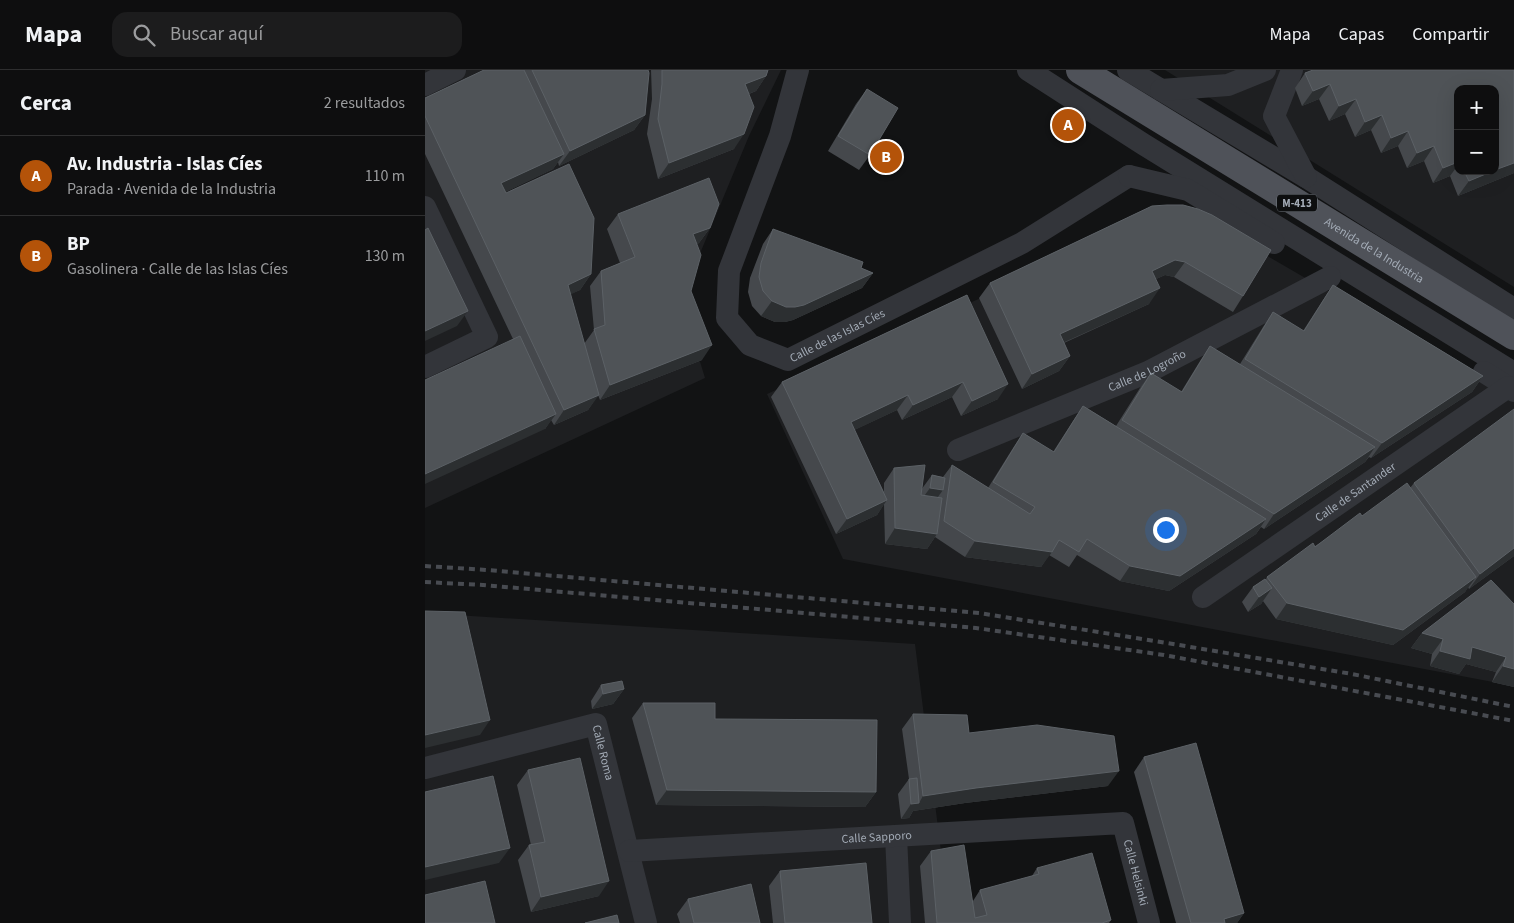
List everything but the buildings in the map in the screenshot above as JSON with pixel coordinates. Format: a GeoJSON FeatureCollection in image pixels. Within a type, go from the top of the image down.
{"type":"FeatureCollection","features":[{"type":"Feature","properties":{"kind":"main road","name":"Avenida de la Industria"},"geometry":{"type":"LineString","coordinates":[[1080,70],[1514,336]]}},
{"type":"Feature","properties":{"kind":"street"},"geometry":{"type":"LineString","coordinates":[[425,85],[455,70]]}},
{"type":"Feature","properties":{"kind":"street","name":"Calle de las Islas Cíes"},"geometry":{"type":"LineString","coordinates":[[798,70],[780,136],[729,271],[727,318],[751,345],[788,360],[1022,243],[1129,176]]}},
{"type":"Feature","properties":{"kind":"street"},"geometry":{"type":"LineString","coordinates":[[1028,70],[1512,384]]}},
{"type":"Feature","properties":{"kind":"street","name":"Avenida de la Industria"},"geometry":{"type":"LineString","coordinates":[[1129,70],[1306,177],[1514,309]]}},
{"type":"Feature","properties":{"kind":"street"},"geometry":{"type":"LineString","coordinates":[[1161,90],[1228,85],[1265,70]]}},
{"type":"Feature","properties":{"kind":"street"},"geometry":{"type":"LineString","coordinates":[[1292,70],[1274,116],[1306,177]]}},
{"type":"Feature","properties":{"kind":"street"},"geometry":{"type":"LineString","coordinates":[[1143,144],[1129,176],[1188,190],[1329,277],[1512,384]]}},
{"type":"Feature","properties":{"kind":"street"},"geometry":{"type":"LineString","coordinates":[[425,207],[487,337],[425,367]]}},
{"type":"Feature","properties":{"kind":"street","name":"Calle de Logroño"},"geometry":{"type":"LineString","coordinates":[[958,450],[1148,372],[1329,277]]}},
{"type":"Feature","properties":{"kind":"street","name":"Calle de Santander"},"geometry":{"type":"LineString","coordinates":[[1203,597],[1512,384]]}},
{"type":"Feature","properties":{"kind":"street","name":"Calle Roma"},"geometry":{"type":"LineString","coordinates":[[425,768],[596,724],[646,923]]}},
{"type":"Feature","properties":{"kind":"street","name":"Calle Sapporo"},"geometry":{"type":"LineString","coordinates":[[629,851],[1123,823]]}},
{"type":"Feature","properties":{"kind":"street","name":"Calle Helsinki"},"geometry":{"type":"LineString","coordinates":[[1123,823],[1149,923]]}},
{"type":"Feature","properties":{"kind":"street"},"geometry":{"type":"LineString","coordinates":[[896,836],[900,923]]}},
{"type":"Feature","properties":{"kind":"shaded area"},"geometry":{"type":"Polygon","coordinates":[[[425,70],[781,70],[749,136],[681,299],[705,378],[425,508],[425,70]]]}},
{"type":"Feature","properties":{"kind":"shaded area"},"geometry":{"type":"Polygon","coordinates":[[[1165,70],[1514,70],[1514,287],[1165,70]]]}},
{"type":"Feature","properties":{"kind":"shaded area"},"geometry":{"type":"Polygon","coordinates":[[[1183,207],[1514,399],[1514,686],[843,559],[767,394],[1183,207]]]}},
{"type":"Feature","properties":{"kind":"shaded area"},"geometry":{"type":"Polygon","coordinates":[[[425,613],[915,644],[950,923],[425,923],[425,613]]]}},
{"type":"Feature","properties":{"kind":"railway"},"geometry":{"type":"LineString","coordinates":[[425,566],[979,613],[1352,674],[1514,707]]}},
{"type":"Feature","properties":{"kind":"railway"},"geometry":{"type":"LineString","coordinates":[[425,582],[483,585],[976,628],[1164,655],[1514,721]]}},
{"type":"Feature","properties":{"kind":"place","name":"Av. Industria - Islas Cíes"},"geometry":{"type":"Point","coordinates":[1068,125]}},
{"type":"Feature","properties":{"kind":"place","name":"BP"},"geometry":{"type":"Point","coordinates":[886,157]}}]}
